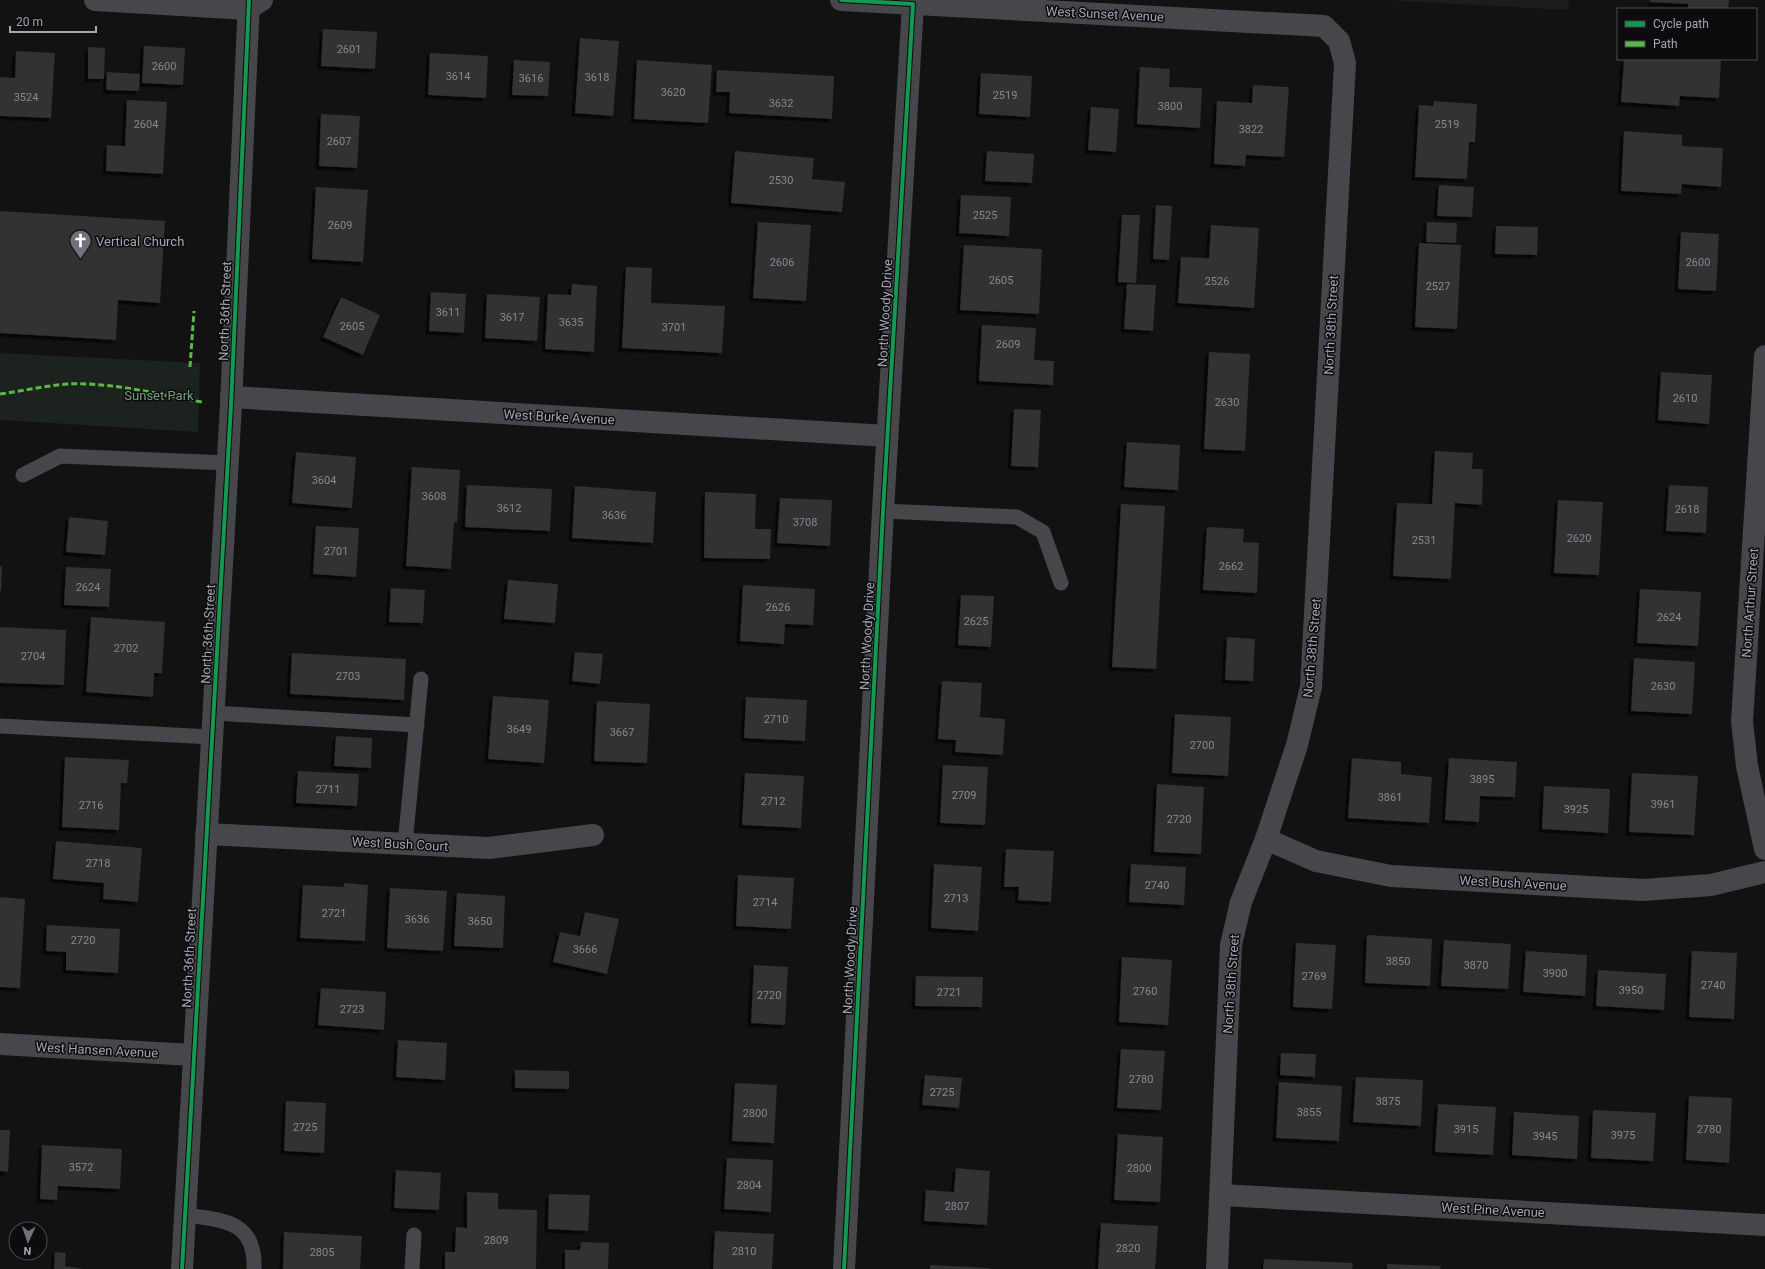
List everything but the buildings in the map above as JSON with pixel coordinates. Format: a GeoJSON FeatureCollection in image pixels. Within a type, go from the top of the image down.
{"type":"FeatureCollection","features":[{"type":"Feature","properties":{"kind":"street"},"geometry":{"type":"LineString","coordinates":[[95,0],[253,3]]}},
{"type":"Feature","properties":{"kind":"street","name":"West Sunset Avenue"},"geometry":{"type":"LineString","coordinates":[[841,0],[1324,26],[1339,41],[1345,63]]}},
{"type":"Feature","properties":{"kind":"street","name":"North 36th Street"},"geometry":{"type":"LineString","coordinates":[[182,1269],[253,3]]}},
{"type":"Feature","properties":{"kind":"street","name":"North Woody Drive"},"geometry":{"type":"LineString","coordinates":[[844,1269],[887,436],[913,4]]}},
{"type":"Feature","properties":{"kind":"street","name":"North 38th Street"},"geometry":{"type":"LineString","coordinates":[[1217,1269],[1231,945],[1241,902],[1266,839],[1297,745],[1311,687],[1345,63]]}},
{"type":"Feature","properties":{"kind":"street","name":"North Arthur Street"},"geometry":{"type":"LineString","coordinates":[[1765,356],[1742,721],[1747,766],[1765,849]]}},
{"type":"Feature","properties":{"kind":"street","name":"West Burke Avenue"},"geometry":{"type":"LineString","coordinates":[[231,397],[887,436]]}},
{"type":"Feature","properties":{"kind":"street","name":"West Bush Court"},"geometry":{"type":"LineString","coordinates":[[206,834],[489,848],[593,835]]}},
{"type":"Feature","properties":{"kind":"street","name":"West Bush Avenue"},"geometry":{"type":"LineString","coordinates":[[1266,839],[1316,861],[1391,876],[1643,890],[1711,885],[1765,872]]}},
{"type":"Feature","properties":{"kind":"street","name":"West Hansen Avenue"},"geometry":{"type":"LineString","coordinates":[[0,1044],[194,1055]]}},
{"type":"Feature","properties":{"kind":"street","name":"West Pine Avenue"},"geometry":{"type":"LineString","coordinates":[[1221,1195],[1765,1225]]}},
{"type":"Feature","properties":{"kind":"lane"},"geometry":{"type":"LineString","coordinates":[[23,475],[60,456],[228,464]]}},
{"type":"Feature","properties":{"kind":"lane"},"geometry":{"type":"LineString","coordinates":[[883,511],[1017,517],[1043,532],[1061,583]]}},
{"type":"Feature","properties":{"kind":"lane"},"geometry":{"type":"LineString","coordinates":[[405,844],[421,679]]}},
{"type":"Feature","properties":{"kind":"lane"},"geometry":{"type":"LineString","coordinates":[[213,713],[417,725]]}},
{"type":"Feature","properties":{"kind":"lane"},"geometry":{"type":"LineString","coordinates":[[0,726],[212,737]]}},
{"type":"Feature","properties":{"kind":"lane"},"geometry":{"type":"LineString","coordinates":[[185,1214],[227,1221],[247,1235],[252,1247],[254,1269]]}},
{"type":"Feature","properties":{"kind":"lane"},"geometry":{"type":"LineString","coordinates":[[412,1269],[414,1235]]}},
{"type":"Feature","properties":{"kind":"shaded area"},"geometry":{"type":"Polygon","coordinates":[[[1385,0],[1569,0],[1568,10],[1385,0]]]}},
{"type":"Feature","properties":{"kind":"green space","name":"Sunset Park"},"geometry":{"type":"Polygon","coordinates":[[[0,353],[200,363],[198,432],[0,420],[0,353]]]}},
{"type":"Feature","properties":{"kind":"marked path"},"geometry":{"type":"LineString","coordinates":[[190,367],[194,311]]}},
{"type":"Feature","properties":{"kind":"marked path"},"geometry":{"type":"LineString","coordinates":[[0,394],[58,385],[84,384],[134,389],[202,402]]}},
{"type":"Feature","properties":{"kind":"cycle path"},"geometry":{"type":"LineString","coordinates":[[182,1269],[231,405],[249,0]]}},
{"type":"Feature","properties":{"kind":"cycle path"},"geometry":{"type":"LineString","coordinates":[[841,0],[913,4],[883,511],[844,1269]]}},
{"type":"Feature","properties":{"kind":"place","name":"Vertical Church"},"geometry":{"type":"Point","coordinates":[81,260]}}]}
